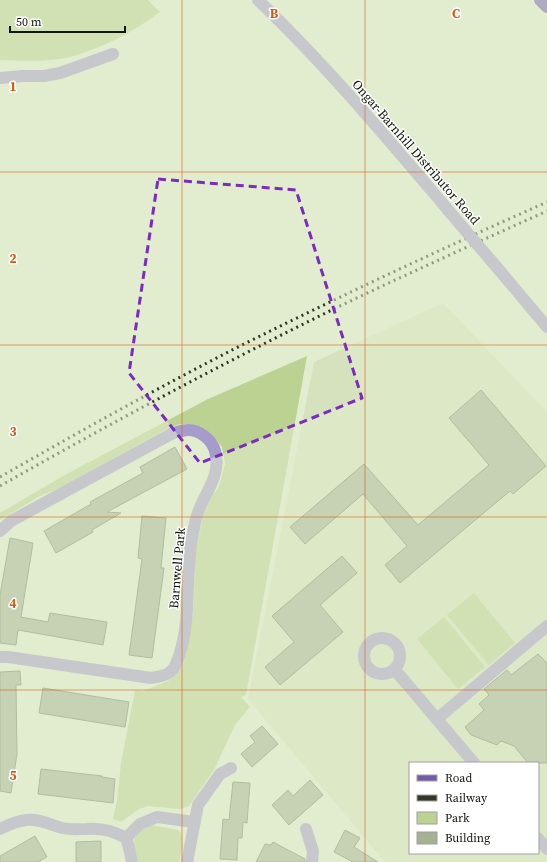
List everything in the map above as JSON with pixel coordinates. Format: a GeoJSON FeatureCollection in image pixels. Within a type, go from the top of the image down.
{"type":"FeatureCollection","features":[{"type":"Feature","properties":{"kind":"main road"},"geometry":{"type":"LineString","coordinates":[[540,0],[547,7]]}},
{"type":"Feature","properties":{"kind":"street","name":"Ongar-Barnhill Distributor Road"},"geometry":{"type":"LineString","coordinates":[[258,0],[317,60],[382,132],[547,327]]}},
{"type":"Feature","properties":{"kind":"street"},"geometry":{"type":"LineString","coordinates":[[0,78],[44,76],[60,73],[113,54]]}},
{"type":"Feature","properties":{"kind":"street","name":"Barnwell Park"},"geometry":{"type":"LineString","coordinates":[[0,531],[11,521],[173,433],[189,430],[199,432],[208,439],[215,450],[217,462],[213,482],[200,506],[194,529],[189,559],[189,596],[187,615],[180,653],[175,666],[166,675],[151,678],[8,657],[0,658]]}},
{"type":"Feature","properties":{"kind":"street"},"geometry":{"type":"LineString","coordinates":[[437,719],[547,626]]}},
{"type":"Feature","properties":{"kind":"street"},"geometry":{"type":"LineString","coordinates":[[394,670],[473,762]]}},
{"type":"Feature","properties":{"kind":"street"},"geometry":{"type":"LineString","coordinates":[[187,862],[198,805],[220,774],[231,768]]}},
{"type":"Feature","properties":{"kind":"street"},"geometry":{"type":"LineString","coordinates":[[126,838],[140,824],[156,817],[194,822]]}},
{"type":"Feature","properties":{"kind":"street"},"geometry":{"type":"LineString","coordinates":[[0,829],[11,823],[34,820],[68,828],[112,832],[126,838]]}},
{"type":"Feature","properties":{"kind":"street"},"geometry":{"type":"LineString","coordinates":[[306,829],[313,851],[312,862]]}},
{"type":"Feature","properties":{"kind":"street"},"geometry":{"type":"LineString","coordinates":[[126,838],[132,862]]}},
{"type":"Feature","properties":{"kind":"street"},"geometry":{"type":"LineString","coordinates":[[539,839],[547,849]]}},
{"type":"Feature","properties":{"kind":"highlighted area"},"geometry":{"type":"Polygon","coordinates":[[[158,179],[296,190],[362,398],[200,463],[129,373],[158,179]]]}},
{"type":"Feature","properties":{"kind":"shaded area"},"geometry":{"type":"Polygon","coordinates":[[[443,303],[547,412],[547,862],[385,862],[248,699],[314,362],[443,303]]]}},
{"type":"Feature","properties":{"kind":"green space"},"geometry":{"type":"Polygon","coordinates":[[[0,0],[148,0],[160,12],[117,39],[70,57],[62,59],[26,61],[0,60],[0,0]]]}},
{"type":"Feature","properties":{"kind":"green space"},"geometry":{"type":"Polygon","coordinates":[[[307,356],[246,695],[241,697],[250,707],[235,725],[215,768],[189,806],[180,809],[148,806],[139,809],[121,822],[113,819],[117,800],[121,763],[135,690],[143,691],[168,681],[180,670],[184,660],[191,629],[194,601],[195,556],[203,517],[210,500],[219,486],[225,464],[222,447],[212,435],[190,424],[181,424],[170,427],[60,488],[40,496],[0,520],[0,513],[63,476],[208,399],[307,356]]]}},
{"type":"Feature","properties":{"kind":"green space"},"geometry":{"type":"Polygon","coordinates":[[[474,593],[515,643],[489,665],[447,615],[474,593]]]}},
{"type":"Feature","properties":{"kind":"green space"},"geometry":{"type":"Polygon","coordinates":[[[444,617],[485,667],[458,689],[417,639],[444,617]]]}},
{"type":"Feature","properties":{"kind":"green space"},"geometry":{"type":"Polygon","coordinates":[[[151,825],[178,830],[181,833],[183,845],[179,862],[138,862],[134,840],[141,831],[151,825]]]}},
{"type":"Feature","properties":{"kind":"building"},"geometry":{"type":"Polygon","coordinates":[[[481,390],[546,466],[513,494],[510,491],[400,583],[385,565],[407,546],[363,494],[305,544],[290,527],[364,464],[418,525],[489,465],[449,418],[481,390]]]}},
{"type":"Feature","properties":{"kind":"building"},"geometry":{"type":"Polygon","coordinates":[[[175,447],[187,469],[107,512],[121,513],[92,530],[93,532],[56,553],[44,531],[91,504],[90,502],[143,473],[140,467],[175,447]]]}},
{"type":"Feature","properties":{"kind":"building"},"geometry":{"type":"Polygon","coordinates":[[[142,516],[166,518],[161,568],[164,568],[152,658],[129,655],[142,559],[138,558],[142,516]]]}},
{"type":"Feature","properties":{"kind":"building"},"geometry":{"type":"Polygon","coordinates":[[[10,538],[33,543],[21,617],[48,622],[50,613],[107,622],[103,645],[18,630],[16,645],[0,643],[0,595],[10,538]]]}},
{"type":"Feature","properties":{"kind":"building"},"geometry":{"type":"Polygon","coordinates":[[[342,556],[357,573],[320,605],[343,632],[280,685],[265,667],[294,642],[272,616],[342,556]]]}},
{"type":"Feature","properties":{"kind":"building"},"geometry":{"type":"Polygon","coordinates":[[[538,654],[547,663],[547,763],[527,762],[514,746],[501,741],[497,745],[471,735],[465,727],[484,710],[479,704],[489,695],[484,689],[507,670],[511,675],[538,654]]]}},
{"type":"Feature","properties":{"kind":"building"},"geometry":{"type":"Polygon","coordinates":[[[20,671],[21,685],[16,685],[17,754],[11,793],[0,791],[0,672],[20,671]]]}},
{"type":"Feature","properties":{"kind":"building"},"geometry":{"type":"Polygon","coordinates":[[[43,688],[129,702],[125,727],[39,713],[43,688]]]}},
{"type":"Feature","properties":{"kind":"building"},"geometry":{"type":"Polygon","coordinates":[[[262,726],[278,744],[252,767],[241,754],[255,742],[250,736],[262,726]]]}},
{"type":"Feature","properties":{"kind":"building"},"geometry":{"type":"Polygon","coordinates":[[[41,769],[102,776],[115,779],[113,803],[38,794],[41,769]]]}},
{"type":"Feature","properties":{"kind":"building"},"geometry":{"type":"Polygon","coordinates":[[[310,780],[323,795],[289,825],[272,805],[288,790],[293,796],[310,780]]]}},
{"type":"Feature","properties":{"kind":"building"},"geometry":{"type":"Polygon","coordinates":[[[233,782],[250,783],[247,823],[243,822],[242,838],[238,838],[237,860],[220,859],[223,819],[229,820],[233,782]]]}},
{"type":"Feature","properties":{"kind":"building"},"geometry":{"type":"Polygon","coordinates":[[[345,830],[360,838],[354,847],[378,862],[353,862],[334,852],[345,830]]]}},
{"type":"Feature","properties":{"kind":"building"},"geometry":{"type":"Polygon","coordinates":[[[35,836],[47,857],[38,862],[0,862],[0,856],[35,836]]]}},
{"type":"Feature","properties":{"kind":"building"},"geometry":{"type":"Polygon","coordinates":[[[101,841],[101,862],[76,862],[76,842],[101,841]]]}},
{"type":"Feature","properties":{"kind":"building"},"geometry":{"type":"Polygon","coordinates":[[[273,842],[305,859],[305,862],[256,862],[265,844],[271,845],[273,842]]]}},
{"type":"Feature","properties":{"kind":"railway"},"geometry":{"type":"LineString","coordinates":[[0,477],[116,412],[232,350],[389,274],[547,202]]}},
{"type":"Feature","properties":{"kind":"railway"},"geometry":{"type":"LineString","coordinates":[[0,486],[168,393],[297,327],[547,211]]}}]}
